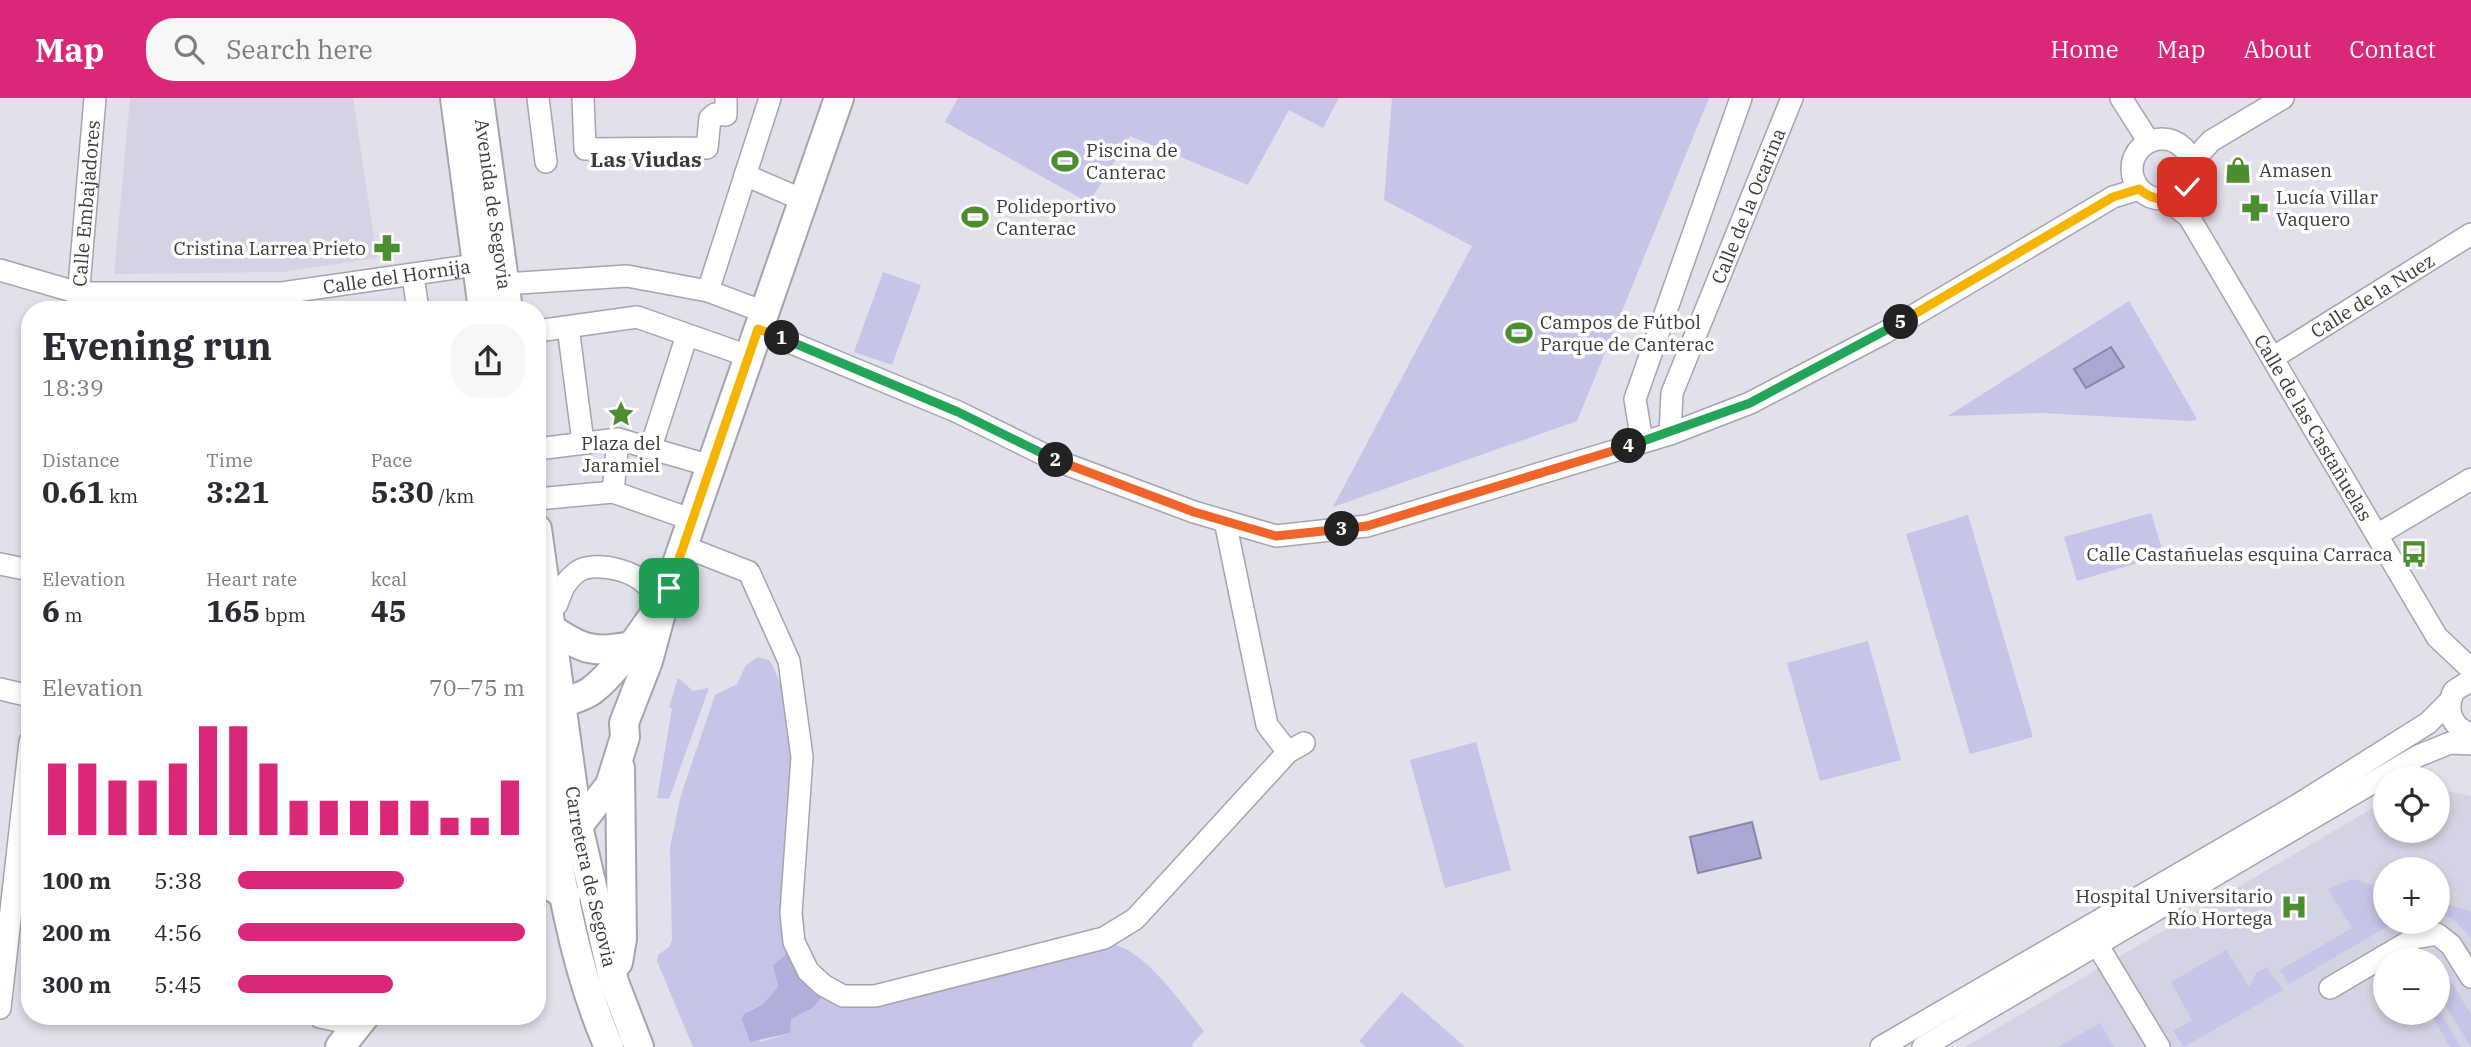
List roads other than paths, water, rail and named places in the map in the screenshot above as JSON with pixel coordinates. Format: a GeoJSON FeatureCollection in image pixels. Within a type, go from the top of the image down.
{"type":"FeatureCollection","features":[{"type":"Feature","properties":{"kind":"main road","name":"Avenida de Segovia"},"geometry":{"type":"LineString","coordinates":[[455,98],[497,280]]}},
{"type":"Feature","properties":{"kind":"main road","name":"Avenida de Segovia"},"geometry":{"type":"LineString","coordinates":[[479,98],[497,280],[487,301]]}},
{"type":"Feature","properties":{"kind":"main road"},"geometry":{"type":"LineString","coordinates":[[546,710],[562,700],[590,692],[631,646],[685,547],[748,356],[839,98]]}},
{"type":"Feature","properties":{"kind":"main road"},"geometry":{"type":"LineString","coordinates":[[546,595],[562,700]]}},
{"type":"Feature","properties":{"kind":"main road"},"geometry":{"type":"LineString","coordinates":[[624,723],[648,661],[659,596]]}},
{"type":"Feature","properties":{"kind":"main road"},"geometry":{"type":"LineString","coordinates":[[549,617],[587,649],[606,651],[631,646]]}},
{"type":"Feature","properties":{"kind":"main road"},"geometry":{"type":"LineString","coordinates":[[557,838],[610,785],[625,737],[624,723],[614,704],[590,692]]}},
{"type":"Feature","properties":{"kind":"main road","name":"Carretera de Segovia"},"geometry":{"type":"LineString","coordinates":[[562,700],[557,838],[639,1047]]}},
{"type":"Feature","properties":{"kind":"main road"},"geometry":{"type":"LineString","coordinates":[[614,982],[622,939],[620,759]]}},
{"type":"Feature","properties":{"kind":"main road","name":"Carretera de Segovia"},"geometry":{"type":"LineString","coordinates":[[546,776],[566,896],[583,973],[609,1047]]}},
{"type":"Feature","properties":{"kind":"main road"},"geometry":{"type":"LineString","coordinates":[[546,882],[566,896]]}},
{"type":"Feature","properties":{"kind":"street","name":"Calle Embajadores"},"geometry":{"type":"LineString","coordinates":[[78,301],[95,98]]}},
{"type":"Feature","properties":{"kind":"street"},"geometry":{"type":"LineString","coordinates":[[538,98],[546,162]]}},
{"type":"Feature","properties":{"kind":"street"},"geometry":{"type":"LineString","coordinates":[[583,98],[585,149],[707,148],[710,118],[715,114],[726,114],[726,98]]}},
{"type":"Feature","properties":{"kind":"street"},"geometry":{"type":"LineString","coordinates":[[708,291],[770,98]]}},
{"type":"Feature","properties":{"kind":"street"},"geometry":{"type":"LineString","coordinates":[[1642,442],[1636,399],[1741,98]]}},
{"type":"Feature","properties":{"kind":"street","name":"Calle de la Ocarina"},"geometry":{"type":"LineString","coordinates":[[1670,433],[1672,393],[1792,98]]}},
{"type":"Feature","properties":{"kind":"street"},"geometry":{"type":"LineString","coordinates":[[2121,98],[2149,142]]}},
{"type":"Feature","properties":{"kind":"street"},"geometry":{"type":"LineString","coordinates":[[2187,154],[2283,98]]}},
{"type":"Feature","properties":{"kind":"street"},"geometry":{"type":"LineString","coordinates":[[2166,139],[2187,154],[2193,173],[2187,187],[2167,199],[2151,197],[2136,181],[2136,155],[2149,142],[2166,139]]}},
{"type":"Feature","properties":{"kind":"street"},"geometry":{"type":"LineString","coordinates":[[745,175],[803,200]]}},
{"type":"Feature","properties":{"kind":"street","name":"Calle del Hornija"},"geometry":{"type":"LineString","coordinates":[[288,301],[413,275],[497,280],[628,276],[708,291],[761,321],[1055,460],[1225,521],[1276,536],[1367,526],[1642,442],[1750,403],[1884,333],[2136,181]]}},
{"type":"Feature","properties":{"kind":"street","name":"Calle de las Castañuelas"},"geometry":{"type":"LineString","coordinates":[[2187,187],[2189,217]]}},
{"type":"Feature","properties":{"kind":"street","name":"Calle de las Castañuelas"},"geometry":{"type":"LineString","coordinates":[[2167,199],[2189,217],[2437,637],[2446,665],[2450,700]]}},
{"type":"Feature","properties":{"kind":"street","name":"Calle de la Nuez"},"geometry":{"type":"LineString","coordinates":[[2274,357],[2471,234]]}},
{"type":"Feature","properties":{"kind":"street","name":"Calle del Hornija"},"geometry":{"type":"LineString","coordinates":[[0,270],[78,301]]}},
{"type":"Feature","properties":{"kind":"street"},"geometry":{"type":"LineString","coordinates":[[413,275],[417,301]]}},
{"type":"Feature","properties":{"kind":"street"},"geometry":{"type":"LineString","coordinates":[[546,330],[637,317],[748,356]]}},
{"type":"Feature","properties":{"kind":"street"},"geometry":{"type":"LineString","coordinates":[[568,327],[583,442]]}},
{"type":"Feature","properties":{"kind":"street"},"geometry":{"type":"LineString","coordinates":[[651,446],[687,335]]}},
{"type":"Feature","properties":{"kind":"street"},"geometry":{"type":"LineString","coordinates":[[613,492],[618,439]]}},
{"type":"Feature","properties":{"kind":"street"},"geometry":{"type":"LineString","coordinates":[[546,448],[618,439],[651,446],[711,466]]}},
{"type":"Feature","properties":{"kind":"street"},"geometry":{"type":"LineString","coordinates":[[2377,535],[2471,479]]}},
{"type":"Feature","properties":{"kind":"street"},"geometry":{"type":"LineString","coordinates":[[546,498],[613,492],[693,520]]}},
{"type":"Feature","properties":{"kind":"street"},"geometry":{"type":"LineString","coordinates":[[685,547],[749,572],[789,661],[802,757],[792,928],[800,956],[811,975],[843,996],[875,996],[1104,939],[1135,919],[1296,747],[1267,725],[1225,521]]}},
{"type":"Feature","properties":{"kind":"street"},"geometry":{"type":"LineString","coordinates":[[0,564],[21,568]]}},
{"type":"Feature","properties":{"kind":"street"},"geometry":{"type":"LineString","coordinates":[[549,617],[557,604],[563,584],[580,570],[590,568],[630,574],[649,585],[659,596]]}},
{"type":"Feature","properties":{"kind":"street","name":"Calle de las Castañuelas"},"geometry":{"type":"LineString","coordinates":[[2437,637],[2471,671]]}},
{"type":"Feature","properties":{"kind":"street"},"geometry":{"type":"LineString","coordinates":[[1881,1047],[2301,803],[2428,723],[2450,700],[2471,671]]}},
{"type":"Feature","properties":{"kind":"street"},"geometry":{"type":"LineString","coordinates":[[0,689],[21,694]]}},
{"type":"Feature","properties":{"kind":"street"},"geometry":{"type":"LineString","coordinates":[[2450,700],[2451,716],[2469,737]]}},
{"type":"Feature","properties":{"kind":"street"},"geometry":{"type":"LineString","coordinates":[[1923,1047],[2165,904],[2368,780],[2424,741],[2469,737]]}},
{"type":"Feature","properties":{"kind":"street"},"geometry":{"type":"LineString","coordinates":[[0,1009],[10,838],[21,785]]}},
{"type":"Feature","properties":{"kind":"street"},"geometry":{"type":"LineString","coordinates":[[2330,988],[2415,938],[2437,934],[2451,945],[2471,977]]}},
{"type":"Feature","properties":{"kind":"street"},"geometry":{"type":"LineString","coordinates":[[1942,1011],[1958,1011],[1975,1004],[2078,945],[2096,946]]}},
{"type":"Feature","properties":{"kind":"street"},"geometry":{"type":"LineString","coordinates":[[2096,946],[2158,1047]]}},
{"type":"Feature","properties":{"kind":"place","name":"Piscina de Canterac"},"geometry":{"type":"Point","coordinates":[1065,161]}},
{"type":"Feature","properties":{"kind":"place","name":"Amasen"},"geometry":{"type":"Point","coordinates":[2238,170]}},
{"type":"Feature","properties":{"kind":"place","name":"Lucía Villar Vaquero"},"geometry":{"type":"Point","coordinates":[2255,208]}},
{"type":"Feature","properties":{"kind":"place","name":"Polideportivo Canterac"},"geometry":{"type":"Point","coordinates":[975,217]}},
{"type":"Feature","properties":{"kind":"place","name":"Cristina Larrea Prieto"},"geometry":{"type":"Point","coordinates":[387,248]}},
{"type":"Feature","properties":{"kind":"place","name":"Campos de Fútbol Parque de Canterac"},"geometry":{"type":"Point","coordinates":[1519,333]}},
{"type":"Feature","properties":{"kind":"place","name":"Plaza del Jaramiel"},"geometry":{"type":"Point","coordinates":[621,414]}},
{"type":"Feature","properties":{"kind":"place","name":"Calle Castañuelas esquina Carraca"},"geometry":{"type":"Point","coordinates":[2414,554]}},
{"type":"Feature","properties":{"kind":"place","name":"Hospital Universitario Río Hortega"},"geometry":{"type":"Point","coordinates":[2294,907]}},
{"type":"Feature","properties":{"kind":"district","name":"Las Viudas"},"geometry":{"type":"Point","coordinates":[646,159]}}]}
